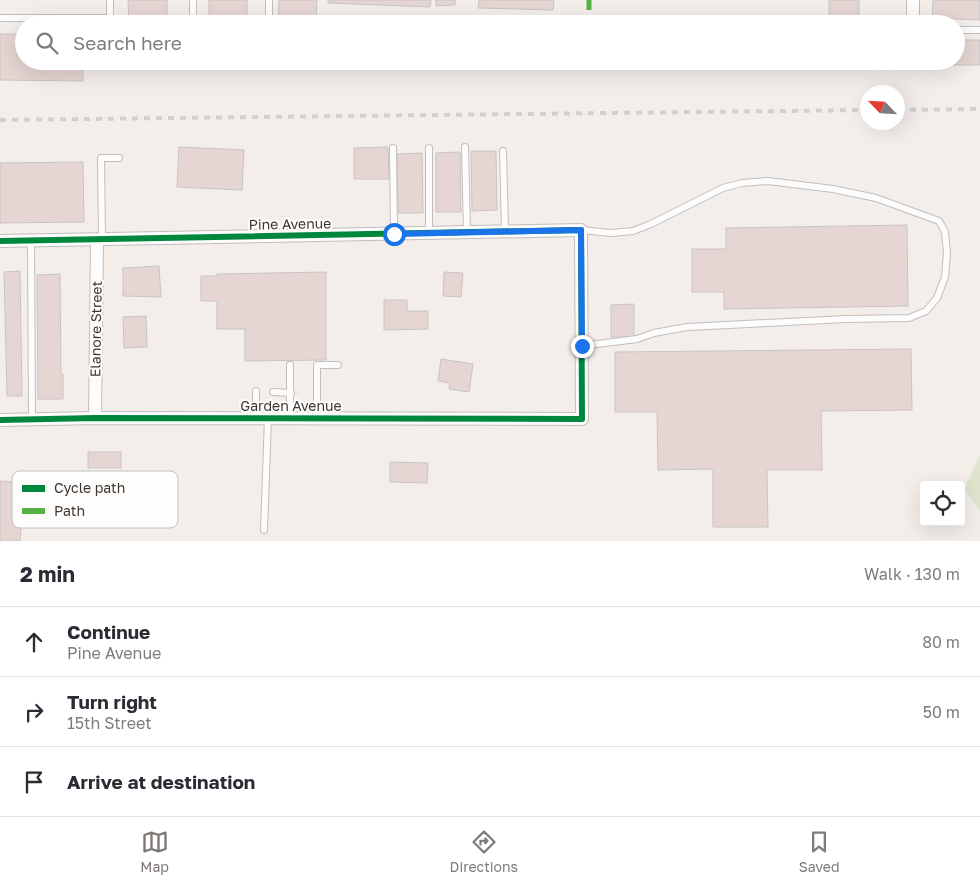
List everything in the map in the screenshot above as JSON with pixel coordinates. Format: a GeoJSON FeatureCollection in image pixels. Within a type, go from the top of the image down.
{"type":"FeatureCollection","features":[{"type":"Feature","properties":{"kind":"street"},"geometry":{"type":"LineString","coordinates":[[913,0],[913,15]]}},
{"type":"Feature","properties":{"kind":"street"},"geometry":{"type":"LineString","coordinates":[[581,230],[582,346]]}},
{"type":"Feature","properties":{"kind":"street","name":"Pine Avenue"},"geometry":{"type":"LineString","coordinates":[[0,241],[581,230]]}},
{"type":"Feature","properties":{"kind":"street","name":"Elanore Street"},"geometry":{"type":"LineString","coordinates":[[95,418],[99,240]]}},
{"type":"Feature","properties":{"kind":"street","name":"Garden Avenue"},"geometry":{"type":"LineString","coordinates":[[0,420],[95,418],[582,419],[582,346]]}},
{"type":"Feature","properties":{"kind":"lane"},"geometry":{"type":"LineString","coordinates":[[110,0],[110,15]]}},
{"type":"Feature","properties":{"kind":"lane"},"geometry":{"type":"LineString","coordinates":[[193,0],[193,15]]}},
{"type":"Feature","properties":{"kind":"lane"},"geometry":{"type":"LineString","coordinates":[[269,0],[269,15]]}},
{"type":"Feature","properties":{"kind":"lane"},"geometry":{"type":"LineString","coordinates":[[0,18],[15,18]]}},
{"type":"Feature","properties":{"kind":"lane"},"geometry":{"type":"LineString","coordinates":[[965,30],[980,30]]}},
{"type":"Feature","properties":{"kind":"lane"},"geometry":{"type":"LineString","coordinates":[[393,148],[394,234]]}},
{"type":"Feature","properties":{"kind":"lane"},"geometry":{"type":"LineString","coordinates":[[429,148],[429,234]]}},
{"type":"Feature","properties":{"kind":"lane"},"geometry":{"type":"LineString","coordinates":[[465,148],[467,233]]}},
{"type":"Feature","properties":{"kind":"lane"},"geometry":{"type":"LineString","coordinates":[[503,151],[506,232]]}},
{"type":"Feature","properties":{"kind":"lane"},"geometry":{"type":"LineString","coordinates":[[99,240],[101,158],[119,158]]}},
{"type":"Feature","properties":{"kind":"lane"},"geometry":{"type":"LineString","coordinates":[[581,230],[611,233],[633,230],[651,224],[723,188],[742,183],[768,182],[833,189],[876,198],[907,211],[939,221],[945,232],[947,253],[945,277],[937,298],[926,311],[909,318],[846,319],[687,327],[654,333],[637,339],[582,346]]}},
{"type":"Feature","properties":{"kind":"lane"},"geometry":{"type":"LineString","coordinates":[[31,241],[32,420]]}},
{"type":"Feature","properties":{"kind":"lane"},"geometry":{"type":"LineString","coordinates":[[290,365],[290,418]]}},
{"type":"Feature","properties":{"kind":"lane"},"geometry":{"type":"LineString","coordinates":[[317,418],[317,365],[338,365]]}},
{"type":"Feature","properties":{"kind":"lane"},"geometry":{"type":"LineString","coordinates":[[256,390],[262,418],[264,530]]}},
{"type":"Feature","properties":{"kind":"lane"},"geometry":{"type":"LineString","coordinates":[[273,392],[291,393]]}},
{"type":"Feature","properties":{"kind":"green space"},"geometry":{"type":"Polygon","coordinates":[[[980,455],[980,511],[965,490],[980,455]]]}},
{"type":"Feature","properties":{"kind":"building"},"geometry":{"type":"Polygon","coordinates":[[[128,0],[167,0],[167,15],[129,15],[128,0]]]}},
{"type":"Feature","properties":{"kind":"building"},"geometry":{"type":"Polygon","coordinates":[[[209,0],[247,0],[247,15],[209,15],[209,0]]]}},
{"type":"Feature","properties":{"kind":"building"},"geometry":{"type":"Polygon","coordinates":[[[279,0],[317,0],[316,15],[278,15],[279,0]]]}},
{"type":"Feature","properties":{"kind":"building"},"geometry":{"type":"Polygon","coordinates":[[[328,0],[431,0],[430,7],[328,3],[328,0]]]}},
{"type":"Feature","properties":{"kind":"building"},"geometry":{"type":"Polygon","coordinates":[[[436,0],[455,0],[455,5],[436,6],[436,0]]]}},
{"type":"Feature","properties":{"kind":"building"},"geometry":{"type":"Polygon","coordinates":[[[479,0],[554,0],[553,10],[478,8],[479,0]]]}},
{"type":"Feature","properties":{"kind":"building"},"geometry":{"type":"Polygon","coordinates":[[[829,0],[859,0],[859,15],[829,15],[829,0]]]}},
{"type":"Feature","properties":{"kind":"building"},"geometry":{"type":"Polygon","coordinates":[[[933,0],[980,0],[980,20],[965,19],[965,15],[932,15],[933,0]]]}},
{"type":"Feature","properties":{"kind":"building"},"geometry":{"type":"Polygon","coordinates":[[[0,34],[15,34],[15,70],[83,70],[83,81],[0,80],[0,34]]]}},
{"type":"Feature","properties":{"kind":"building"},"geometry":{"type":"Polygon","coordinates":[[[965,40],[980,40],[980,65],[965,65],[965,40]]]}},
{"type":"Feature","properties":{"kind":"building"},"geometry":{"type":"Polygon","coordinates":[[[179,147],[244,150],[242,190],[177,187],[179,147]]]}},
{"type":"Feature","properties":{"kind":"building"},"geometry":{"type":"Polygon","coordinates":[[[388,147],[389,179],[354,179],[354,148],[388,147]]]}},
{"type":"Feature","properties":{"kind":"building"},"geometry":{"type":"Polygon","coordinates":[[[471,151],[496,151],[497,210],[472,211],[471,151]]]}},
{"type":"Feature","properties":{"kind":"building"},"geometry":{"type":"Polygon","coordinates":[[[460,152],[461,212],[436,212],[436,153],[460,152]]]}},
{"type":"Feature","properties":{"kind":"building"},"geometry":{"type":"Polygon","coordinates":[[[422,153],[423,213],[398,213],[397,154],[422,153]]]}},
{"type":"Feature","properties":{"kind":"building"},"geometry":{"type":"Polygon","coordinates":[[[83,162],[84,222],[0,223],[0,163],[83,162]]]}},
{"type":"Feature","properties":{"kind":"building"},"geometry":{"type":"Polygon","coordinates":[[[907,225],[908,306],[724,309],[724,292],[692,292],[692,249],[726,249],[726,228],[907,225]]]}},
{"type":"Feature","properties":{"kind":"building"},"geometry":{"type":"Polygon","coordinates":[[[159,266],[161,297],[123,296],[123,268],[159,266]]]}},
{"type":"Feature","properties":{"kind":"building"},"geometry":{"type":"Polygon","coordinates":[[[20,271],[22,396],[7,396],[4,272],[20,271]]]}},
{"type":"Feature","properties":{"kind":"building"},"geometry":{"type":"Polygon","coordinates":[[[326,272],[326,360],[245,361],[245,329],[217,329],[217,301],[201,301],[201,276],[326,272]]]}},
{"type":"Feature","properties":{"kind":"building"},"geometry":{"type":"Polygon","coordinates":[[[444,272],[463,273],[461,297],[443,296],[444,272]]]}},
{"type":"Feature","properties":{"kind":"building"},"geometry":{"type":"Polygon","coordinates":[[[60,274],[63,399],[38,399],[37,275],[60,274]]]}},
{"type":"Feature","properties":{"kind":"building"},"geometry":{"type":"Polygon","coordinates":[[[384,300],[407,300],[407,311],[428,311],[428,329],[384,330],[384,300]]]}},
{"type":"Feature","properties":{"kind":"building"},"geometry":{"type":"Polygon","coordinates":[[[634,304],[634,337],[611,337],[611,305],[634,304]]]}},
{"type":"Feature","properties":{"kind":"building"},"geometry":{"type":"Polygon","coordinates":[[[146,316],[147,347],[124,348],[123,317],[146,316]]]}},
{"type":"Feature","properties":{"kind":"building"},"geometry":{"type":"Polygon","coordinates":[[[911,349],[912,410],[821,411],[822,470],[767,470],[768,527],[713,527],[713,469],[658,470],[657,412],[615,412],[615,352],[911,349]]]}},
{"type":"Feature","properties":{"kind":"building"},"geometry":{"type":"Polygon","coordinates":[[[441,359],[473,364],[469,392],[449,389],[450,383],[438,381],[441,359]]]}},
{"type":"Feature","properties":{"kind":"building"},"geometry":{"type":"Polygon","coordinates":[[[88,452],[121,452],[121,468],[88,468],[88,452]]]}},
{"type":"Feature","properties":{"kind":"building"},"geometry":{"type":"Polygon","coordinates":[[[390,462],[428,463],[427,483],[390,482],[390,462]]]}},
{"type":"Feature","properties":{"kind":"building"},"geometry":{"type":"Polygon","coordinates":[[[0,481],[12,482],[12,528],[21,528],[20,541],[0,541],[0,481]]]}},
{"type":"Feature","properties":{"kind":"railway"},"geometry":{"type":"LineString","coordinates":[[905,110],[980,109]]}},
{"type":"Feature","properties":{"kind":"railway"},"geometry":{"type":"LineString","coordinates":[[0,120],[860,110]]}},
{"type":"Feature","properties":{"kind":"marked path"},"geometry":{"type":"LineString","coordinates":[[589,0],[589,15]]}},
{"type":"Feature","properties":{"kind":"cycle path"},"geometry":{"type":"LineString","coordinates":[[0,241],[581,230],[582,419],[95,418],[0,420]]}},
{"type":"Feature","properties":{"kind":"route"},"geometry":{"type":"LineString","coordinates":[[394,234],[581,230],[582,346]]}}]}
